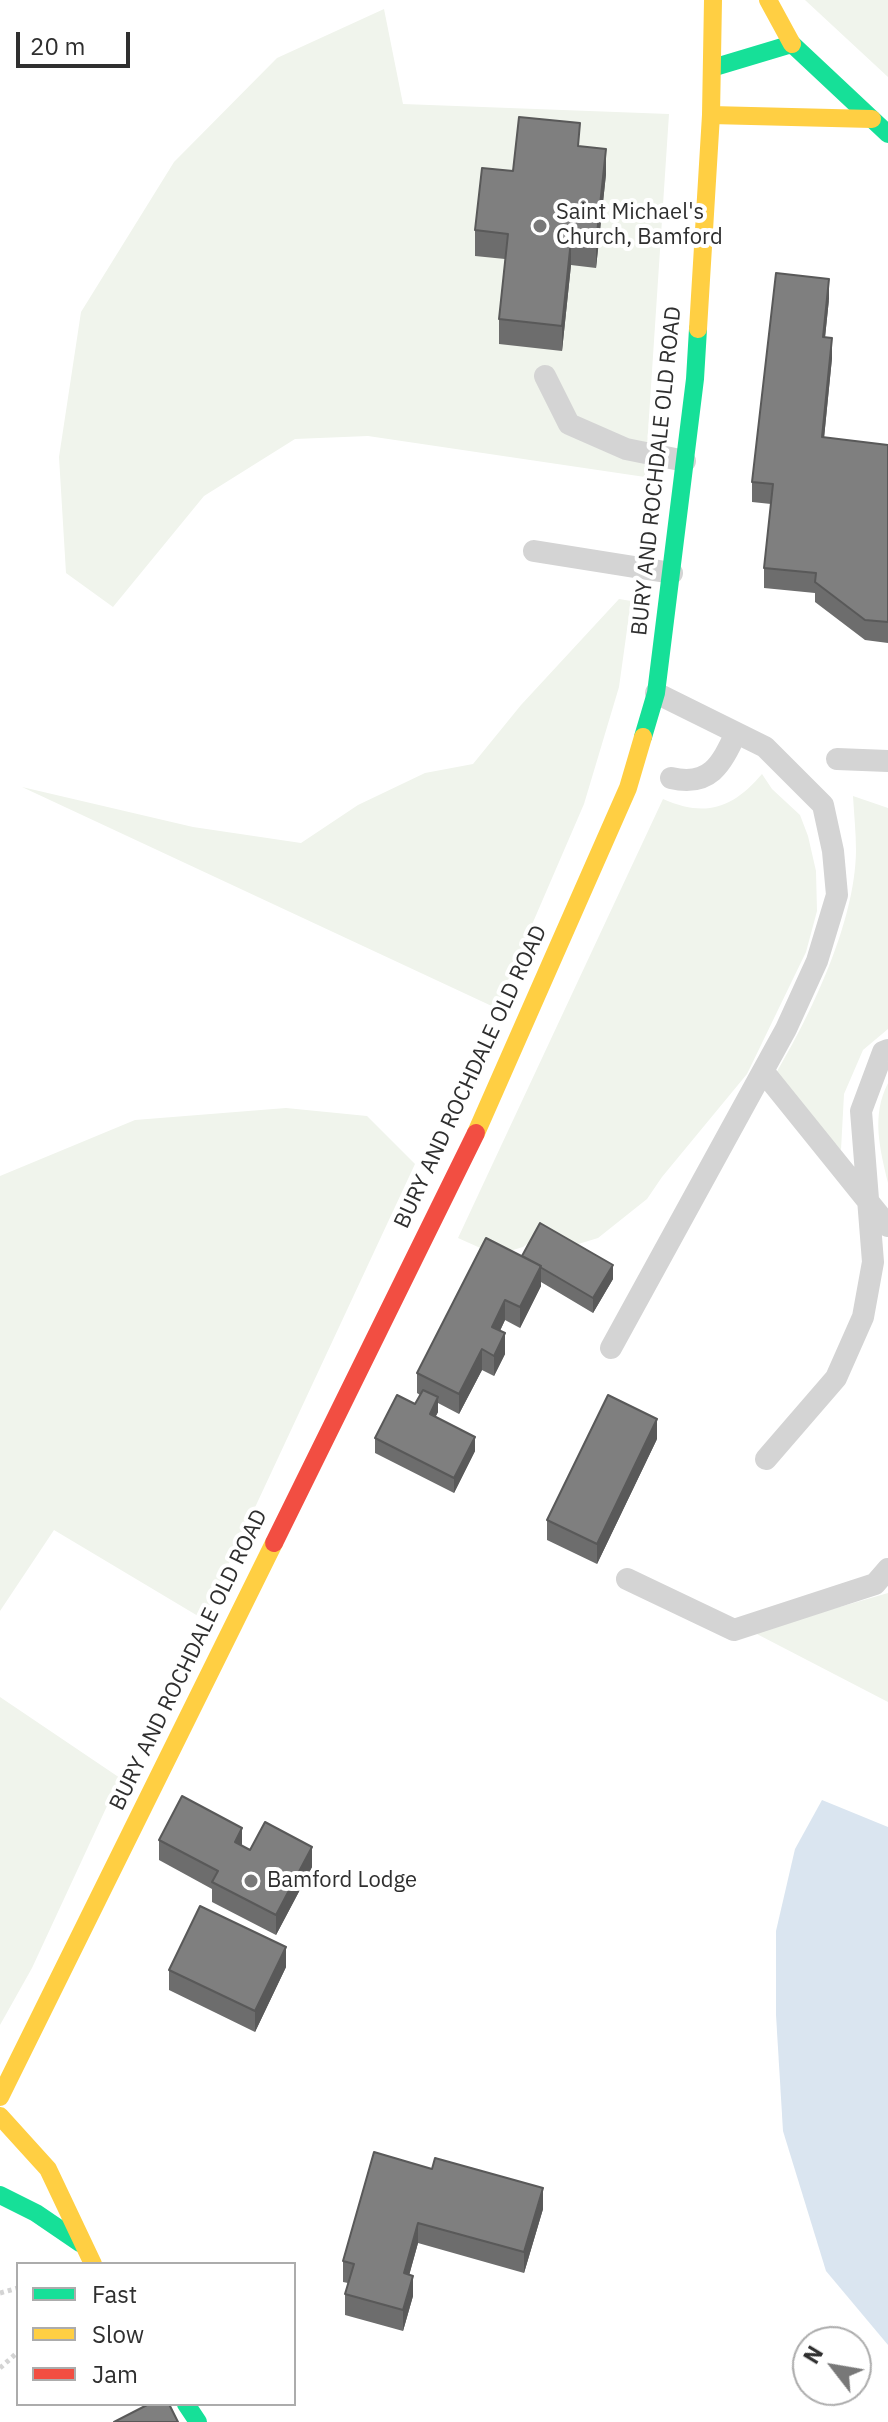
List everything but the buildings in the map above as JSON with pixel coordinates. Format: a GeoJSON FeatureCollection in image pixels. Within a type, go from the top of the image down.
{"type":"FeatureCollection","features":[{"type":"Feature","properties":{"kind":"main road","name":"BURY AND ROCHDALE OLD ROAD"},"geometry":{"type":"LineString","coordinates":[[0,2097],[489,1106],[628,788],[656,693],[695,379],[711,115],[713,0]]}},
{"type":"Feature","properties":{"kind":"main road"},"geometry":{"type":"LineString","coordinates":[[768,0],[792,44],[888,134]]}},
{"type":"Feature","properties":{"kind":"main road"},"geometry":{"type":"LineString","coordinates":[[712,68],[792,44]]}},
{"type":"Feature","properties":{"kind":"main road"},"geometry":{"type":"LineString","coordinates":[[711,115],[872,119]]}},
{"type":"Feature","properties":{"kind":"main road"},"geometry":{"type":"LineString","coordinates":[[0,2116],[39,2154],[59,2188],[80,2243],[92,2262]]}},
{"type":"Feature","properties":{"kind":"main road"},"geometry":{"type":"LineString","coordinates":[[0,2195],[36,2213],[80,2243]]}},
{"type":"Feature","properties":{"kind":"lane"},"geometry":{"type":"LineString","coordinates":[[545,376],[569,424],[626,449],[685,461]]}},
{"type":"Feature","properties":{"kind":"lane"},"geometry":{"type":"LineString","coordinates":[[534,551],[672,573]]}},
{"type":"Feature","properties":{"kind":"lane"},"geometry":{"type":"LineString","coordinates":[[611,1348],[763,1071],[817,961],[837,895],[833,851],[823,805],[765,747],[656,693]]}},
{"type":"Feature","properties":{"kind":"lane"},"geometry":{"type":"LineString","coordinates":[[671,778],[686,781],[704,779],[725,757],[736,733]]}},
{"type":"Feature","properties":{"kind":"lane"},"geometry":{"type":"LineString","coordinates":[[837,759],[888,761]]}},
{"type":"Feature","properties":{"kind":"lane"},"geometry":{"type":"LineString","coordinates":[[766,1459],[836,1378],[863,1317],[873,1262],[861,1111],[883,1052],[888,1050]]}},
{"type":"Feature","properties":{"kind":"lane"},"geometry":{"type":"LineString","coordinates":[[763,1071],[888,1226]]}},
{"type":"Feature","properties":{"kind":"lane"},"geometry":{"type":"LineString","coordinates":[[627,1579],[734,1630],[875,1584],[888,1569]]}},
{"type":"Feature","properties":{"kind":"path"},"geometry":{"type":"LineString","coordinates":[[0,2368],[16,2354]]}},
{"type":"Feature","properties":{"kind":"shaded area"},"geometry":{"type":"Polygon","coordinates":[[[805,0],[888,0],[888,77],[805,0]]]}},
{"type":"Feature","properties":{"kind":"shaded area"},"geometry":{"type":"Polygon","coordinates":[[[384,9],[403,104],[669,114],[645,477],[368,436],[295,439],[204,496],[113,607],[66,573],[59,457],[81,312],[174,162],[277,58],[384,9]]]}},
{"type":"Feature","properties":{"kind":"shaded area"},"geometry":{"type":"Polygon","coordinates":[[[619,599],[631,601],[619,687],[584,804],[496,1008],[22,787],[193,827],[301,843],[358,805],[425,773],[473,764],[521,705],[619,599]]]}},
{"type":"Feature","properties":{"kind":"shaded area"},"geometry":{"type":"Polygon","coordinates":[[[762,774],[772,789],[800,815],[816,871],[817,911],[806,952],[747,1074],[647,1199],[598,1238],[575,1245],[541,1234],[523,1247],[496,1255],[458,1238],[663,799],[693,808],[718,806],[740,795],[762,774]]]}},
{"type":"Feature","properties":{"kind":"shaded area"},"geometry":{"type":"Polygon","coordinates":[[[853,796],[888,808],[888,1029],[863,1050],[844,1094],[841,1150],[775,1075],[829,967],[848,908],[856,851],[853,796]]]}},
{"type":"Feature","properties":{"kind":"shaded area"},"geometry":{"type":"Polygon","coordinates":[[[888,1083],[888,1183],[878,1120],[888,1083]]]}},
{"type":"Feature","properties":{"kind":"shaded area"},"geometry":{"type":"Polygon","coordinates":[[[286,1108],[367,1116],[415,1164],[203,1619],[54,1530],[0,1611],[0,1176],[135,1120],[286,1108]]]}},
{"type":"Feature","properties":{"kind":"shaded area"},"geometry":{"type":"Polygon","coordinates":[[[888,1593],[888,1702],[753,1632],[888,1593]]]}},
{"type":"Feature","properties":{"kind":"shaded area"},"geometry":{"type":"Polygon","coordinates":[[[0,1697],[120,1778],[32,1968],[0,2025],[0,1697]]]}},
{"type":"Feature","properties":{"kind":"shaded area"},"geometry":{"type":"Polygon","coordinates":[[[822,1800],[888,1827],[888,2345],[826,2271],[783,2131],[776,2015],[776,1931],[795,1849],[822,1800]]]}},
{"type":"Feature","properties":{"kind":"traffic: fast"},"geometry":{"type":"LineString","coordinates":[[712,68],[792,44],[888,134]]}},
{"type":"Feature","properties":{"kind":"traffic: fast"},"geometry":{"type":"LineString","coordinates":[[643,737],[656,693],[695,379],[698,329]]}},
{"type":"Feature","properties":{"kind":"traffic: fast"},"geometry":{"type":"LineString","coordinates":[[0,2195],[36,2213],[80,2243]]}},
{"type":"Feature","properties":{"kind":"traffic: fast"},"geometry":{"type":"LineString","coordinates":[[187,2406],[198,2422]]}},
{"type":"Feature","properties":{"kind":"traffic: slow"},"geometry":{"type":"LineString","coordinates":[[698,329],[711,115],[713,0]]}},
{"type":"Feature","properties":{"kind":"traffic: slow"},"geometry":{"type":"LineString","coordinates":[[768,0],[792,44]]}},
{"type":"Feature","properties":{"kind":"traffic: slow"},"geometry":{"type":"LineString","coordinates":[[711,115],[872,119]]}},
{"type":"Feature","properties":{"kind":"traffic: slow"},"geometry":{"type":"LineString","coordinates":[[476,1133],[628,788],[643,737]]}},
{"type":"Feature","properties":{"kind":"traffic: slow"},"geometry":{"type":"LineString","coordinates":[[0,2097],[274,1543]]}},
{"type":"Feature","properties":{"kind":"traffic: slow"},"geometry":{"type":"LineString","coordinates":[[0,2116],[48,2169],[92,2262]]}},
{"type":"Feature","properties":{"kind":"traffic: jam"},"geometry":{"type":"LineString","coordinates":[[274,1543],[476,1133]]}},
{"type":"Feature","properties":{"kind":"place","name":"Saint Michael's Church, Bamford"},"geometry":{"type":"Point","coordinates":[540,226]}},
{"type":"Feature","properties":{"kind":"place","name":"Bamford Lodge"},"geometry":{"type":"Point","coordinates":[251,1881]}}]}
